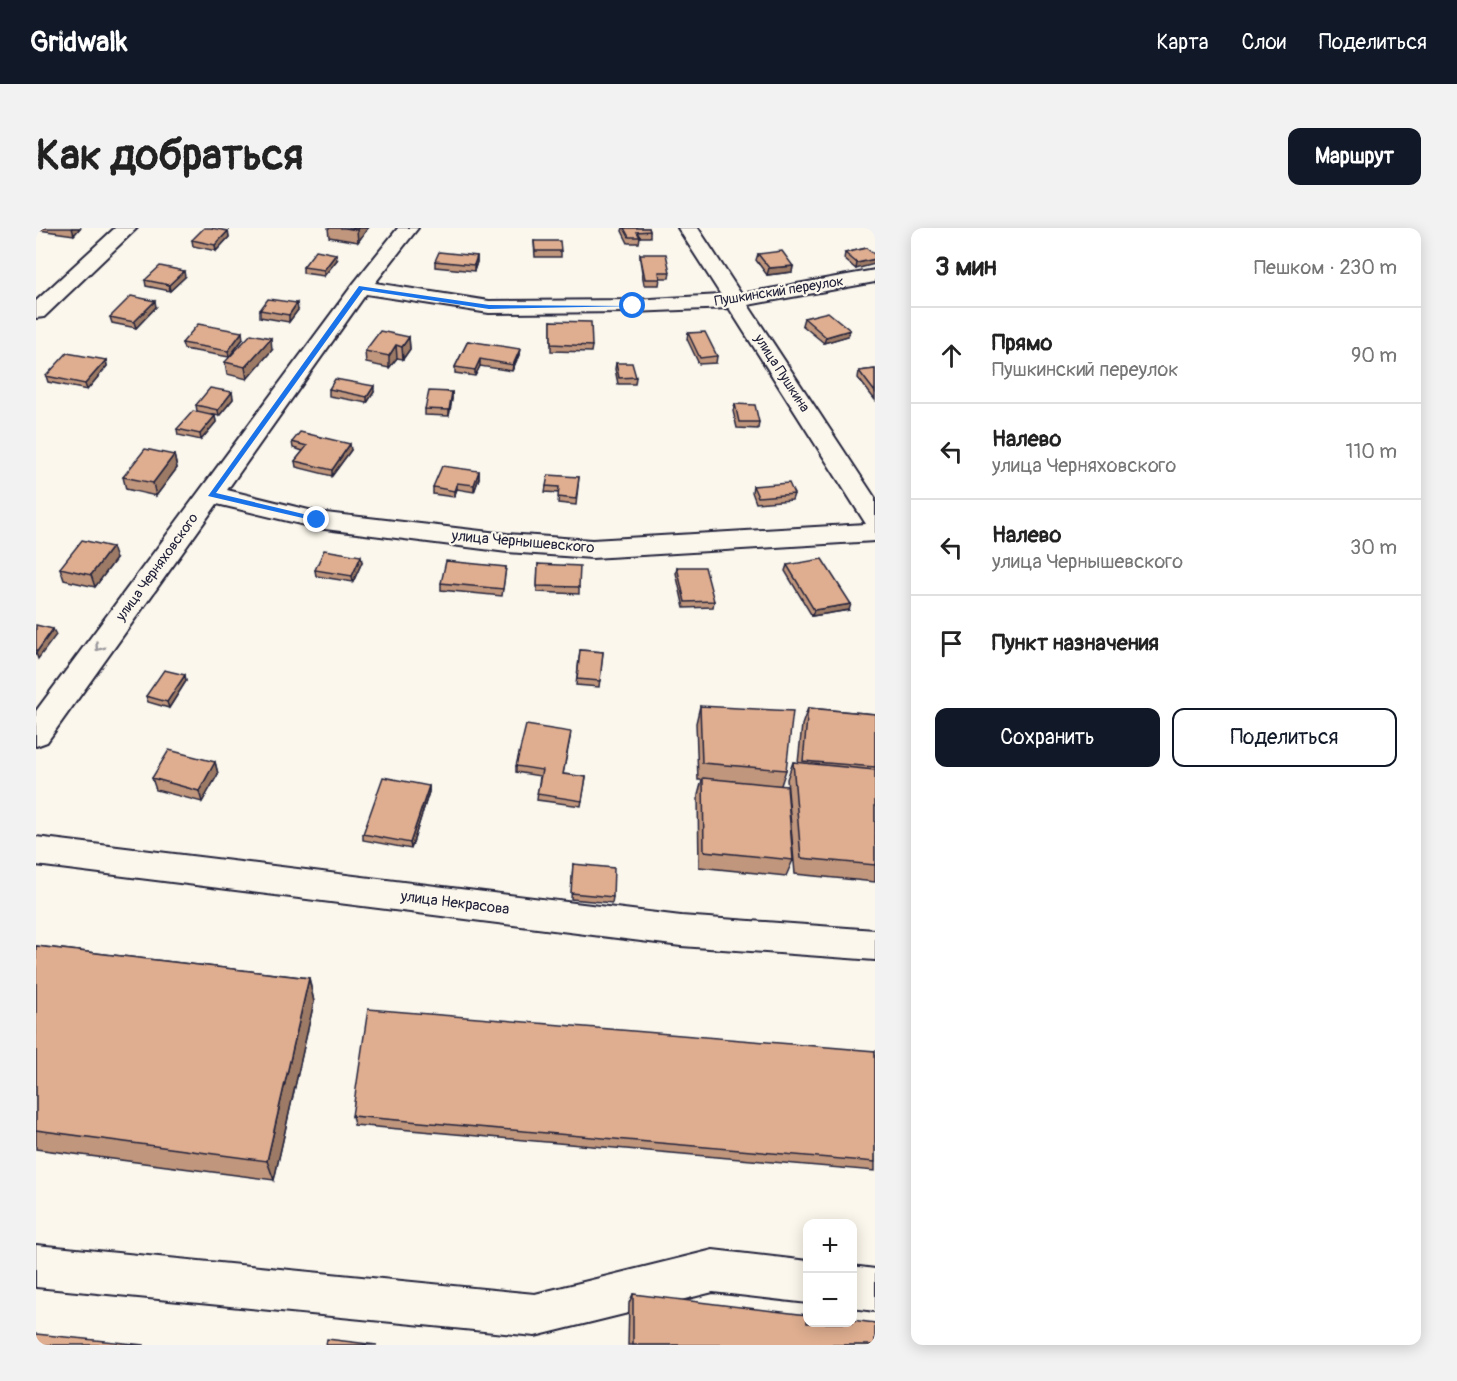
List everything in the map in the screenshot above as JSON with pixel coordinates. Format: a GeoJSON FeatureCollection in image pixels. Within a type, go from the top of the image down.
{"type":"FeatureCollection","features":[{"type":"Feature","properties":{"kind":"street"},"geometry":{"type":"LineString","coordinates":[[36,312],[127,228]]}},
{"type":"Feature","properties":{"kind":"street","name":"улица Черняховского"},"geometry":{"type":"LineString","coordinates":[[36,734],[361,287],[408,228]]}},
{"type":"Feature","properties":{"kind":"street","name":"улица Пушкина"},"geometry":{"type":"LineString","coordinates":[[688,228],[875,518]]}},
{"type":"Feature","properties":{"kind":"street","name":"Пушкинский переулок"},"geometry":{"type":"LineString","coordinates":[[361,287],[489,307],[633,306],[735,300],[875,276]]}},
{"type":"Feature","properties":{"kind":"street","name":"улица Чернышевского"},"geometry":{"type":"LineString","coordinates":[[211,494],[317,520],[507,543],[592,549],[875,532]]}},
{"type":"Feature","properties":{"kind":"street","name":"улица Некрасова"},"geometry":{"type":"LineString","coordinates":[[36,850],[681,931],[875,945]]}},
{"type":"Feature","properties":{"kind":"street"},"geometry":{"type":"LineString","coordinates":[[36,1266],[535,1315],[713,1272],[803,1282]]}},
{"type":"Feature","properties":{"kind":"street"},"geometry":{"type":"LineString","coordinates":[[857,1288],[875,1290]]}},
{"type":"Feature","properties":{"kind":"building"},"geometry":{"type":"Polygon","coordinates":[[[204,228],[228,231],[215,245],[192,240],[204,228]]]}},
{"type":"Feature","properties":{"kind":"building"},"geometry":{"type":"Polygon","coordinates":[[[624,228],[649,228],[650,231],[637,232],[640,237],[629,237],[624,228]]]}},
{"type":"Feature","properties":{"kind":"building"},"geometry":{"type":"Polygon","coordinates":[[[534,241],[560,241],[561,251],[535,251],[534,241]]]}},
{"type":"Feature","properties":{"kind":"building"},"geometry":{"type":"Polygon","coordinates":[[[866,248],[875,255],[875,259],[857,263],[845,253],[866,248]]]}},
{"type":"Feature","properties":{"kind":"building"},"geometry":{"type":"Polygon","coordinates":[[[316,250],[336,254],[324,270],[303,267],[316,250]]]}},
{"type":"Feature","properties":{"kind":"building"},"geometry":{"type":"Polygon","coordinates":[[[782,251],[793,266],[769,268],[758,254],[782,251]]]}},
{"type":"Feature","properties":{"kind":"building"},"geometry":{"type":"Polygon","coordinates":[[[439,252],[477,256],[474,265],[435,261],[439,252]]]}},
{"type":"Feature","properties":{"kind":"building"},"geometry":{"type":"Polygon","coordinates":[[[640,254],[666,254],[670,272],[659,272],[660,279],[645,279],[640,254]]]}},
{"type":"Feature","properties":{"kind":"building"},"geometry":{"type":"Polygon","coordinates":[[[160,266],[184,271],[169,285],[145,280],[160,266]]]}},
{"type":"Feature","properties":{"kind":"building"},"geometry":{"type":"Polygon","coordinates":[[[131,296],[155,301],[134,322],[110,317],[131,296]]]}},
{"type":"Feature","properties":{"kind":"building"},"geometry":{"type":"Polygon","coordinates":[[[268,299],[297,303],[289,315],[260,310],[268,299]]]}},
{"type":"Feature","properties":{"kind":"building"},"geometry":{"type":"Polygon","coordinates":[[[828,312],[850,330],[826,337],[804,318],[828,312]]]}},
{"type":"Feature","properties":{"kind":"building"},"geometry":{"type":"Polygon","coordinates":[[[551,321],[591,322],[592,346],[551,344],[551,321]]]}},
{"type":"Feature","properties":{"kind":"building"},"geometry":{"type":"Polygon","coordinates":[[[198,324],[242,332],[228,351],[182,343],[198,324]]]}},
{"type":"Feature","properties":{"kind":"building"},"geometry":{"type":"Polygon","coordinates":[[[380,331],[409,337],[402,347],[396,345],[389,356],[365,351],[380,331]]]}},
{"type":"Feature","properties":{"kind":"building"},"geometry":{"type":"Polygon","coordinates":[[[705,332],[717,356],[700,358],[688,333],[705,332]]]}},
{"type":"Feature","properties":{"kind":"building"},"geometry":{"type":"Polygon","coordinates":[[[251,334],[271,338],[245,367],[225,362],[251,334]]]}},
{"type":"Feature","properties":{"kind":"building"},"geometry":{"type":"Polygon","coordinates":[[[468,341],[520,349],[513,365],[480,359],[475,370],[455,367],[468,341]]]}},
{"type":"Feature","properties":{"kind":"building"},"geometry":{"type":"Polygon","coordinates":[[[67,353],[106,360],[85,384],[46,376],[67,353]]]}},
{"type":"Feature","properties":{"kind":"building"},"geometry":{"type":"Polygon","coordinates":[[[616,363],[632,363],[636,377],[619,378],[616,363]]]}},
{"type":"Feature","properties":{"kind":"building"},"geometry":{"type":"Polygon","coordinates":[[[875,369],[875,392],[859,371],[875,369]]]}},
{"type":"Feature","properties":{"kind":"building"},"geometry":{"type":"Polygon","coordinates":[[[335,379],[374,386],[367,397],[329,389],[335,379]]]}},
{"type":"Feature","properties":{"kind":"building"},"geometry":{"type":"Polygon","coordinates":[[[210,388],[232,392],[218,410],[196,405],[210,388]]]}},
{"type":"Feature","properties":{"kind":"building"},"geometry":{"type":"Polygon","coordinates":[[[429,391],[452,392],[449,410],[425,409],[429,391]]]}},
{"type":"Feature","properties":{"kind":"building"},"geometry":{"type":"Polygon","coordinates":[[[735,404],[755,405],[759,422],[739,422],[735,404]]]}},
{"type":"Feature","properties":{"kind":"building"},"geometry":{"type":"Polygon","coordinates":[[[193,411],[215,416],[200,434],[177,429],[193,411]]]}},
{"type":"Feature","properties":{"kind":"building"},"geometry":{"type":"Polygon","coordinates":[[[300,432],[350,444],[332,470],[295,461],[307,446],[292,442],[300,432]]]}},
{"type":"Feature","properties":{"kind":"building"},"geometry":{"type":"Polygon","coordinates":[[[145,449],[174,455],[153,483],[123,477],[145,449]]]}},
{"type":"Feature","properties":{"kind":"building"},"geometry":{"type":"Polygon","coordinates":[[[442,466],[479,471],[474,485],[457,483],[454,491],[433,487],[442,466]]]}},
{"type":"Feature","properties":{"kind":"building"},"geometry":{"type":"Polygon","coordinates":[[[548,475],[579,477],[576,499],[558,497],[559,487],[546,486],[548,475]]]}},
{"type":"Feature","properties":{"kind":"building"},"geometry":{"type":"Polygon","coordinates":[[[789,483],[794,494],[758,497],[753,486],[789,483]]]}},
{"type":"Feature","properties":{"kind":"building"},"geometry":{"type":"Polygon","coordinates":[[[82,540],[112,547],[91,575],[60,568],[82,540]]]}},
{"type":"Feature","properties":{"kind":"building"},"geometry":{"type":"Polygon","coordinates":[[[324,550],[361,556],[352,576],[315,570],[324,550]]]}},
{"type":"Feature","properties":{"kind":"building"},"geometry":{"type":"Polygon","coordinates":[[[822,559],[851,604],[814,610],[787,565],[822,559]]]}},
{"type":"Feature","properties":{"kind":"building"},"geometry":{"type":"Polygon","coordinates":[[[446,561],[506,567],[503,589],[441,583],[446,561]]]}},
{"type":"Feature","properties":{"kind":"building"},"geometry":{"type":"Polygon","coordinates":[[[538,564],[580,566],[579,587],[537,586],[538,564]]]}},
{"type":"Feature","properties":{"kind":"building"},"geometry":{"type":"Polygon","coordinates":[[[677,567],[705,567],[714,601],[685,602],[677,567]]]}},
{"type":"Feature","properties":{"kind":"building"},"geometry":{"type":"Polygon","coordinates":[[[36,625],[53,629],[36,653],[36,625]]]}},
{"type":"Feature","properties":{"kind":"building"},"geometry":{"type":"Polygon","coordinates":[[[580,650],[603,652],[600,681],[577,679],[580,650]]]}},
{"type":"Feature","properties":{"kind":"building"},"geometry":{"type":"Polygon","coordinates":[[[164,670],[185,675],[167,702],[146,696],[164,670]]]}},
{"type":"Feature","properties":{"kind":"building"},"geometry":{"type":"Polygon","coordinates":[[[700,706],[793,711],[786,770],[702,763],[700,706]]]}},
{"type":"Feature","properties":{"kind":"building"},"geometry":{"type":"Polygon","coordinates":[[[808,708],[875,714],[875,767],[803,761],[808,708]]]}},
{"type":"Feature","properties":{"kind":"building"},"geometry":{"type":"Polygon","coordinates":[[[526,725],[571,732],[563,774],[586,777],[582,801],[537,794],[542,770],[516,766],[526,725]]]}},
{"type":"Feature","properties":{"kind":"building"},"geometry":{"type":"Polygon","coordinates":[[[169,750],[215,762],[199,791],[152,778],[169,750]]]}},
{"type":"Feature","properties":{"kind":"building"},"geometry":{"type":"Polygon","coordinates":[[[793,762],[875,770],[875,865],[801,858],[793,762]]]}},
{"type":"Feature","properties":{"kind":"building"},"geometry":{"type":"Polygon","coordinates":[[[383,777],[429,786],[410,843],[363,834],[383,777]]]}},
{"type":"Feature","properties":{"kind":"building"},"geometry":{"type":"Polygon","coordinates":[[[703,778],[787,786],[793,860],[704,851],[703,778]]]}},
{"type":"Feature","properties":{"kind":"building"},"geometry":{"type":"Polygon","coordinates":[[[573,864],[614,868],[613,897],[571,893],[573,864]]]}},
{"type":"Feature","properties":{"kind":"building"},"geometry":{"type":"Polygon","coordinates":[[[36,946],[309,978],[267,1161],[36,1130],[36,946]]]}},
{"type":"Feature","properties":{"kind":"building"},"geometry":{"type":"Polygon","coordinates":[[[368,1009],[875,1051],[875,1162],[352,1116],[368,1009]]]}},
{"type":"Feature","properties":{"kind":"building"},"geometry":{"type":"Polygon","coordinates":[[[633,1294],[803,1315],[803,1327],[857,1327],[857,1321],[875,1323],[875,1345],[633,1345],[633,1294]]]}},
{"type":"Feature","properties":{"kind":"building"},"geometry":{"type":"Polygon","coordinates":[[[36,1334],[144,1345],[36,1345],[36,1334]]]}},
{"type":"Feature","properties":{"kind":"building"},"geometry":{"type":"Polygon","coordinates":[[[327,1339],[377,1345],[326,1345],[327,1339]]]}},
{"type":"Feature","properties":{"kind":"route"},"geometry":{"type":"LineString","coordinates":[[317,520],[211,494],[361,287],[489,307],[633,306]]}}]}
